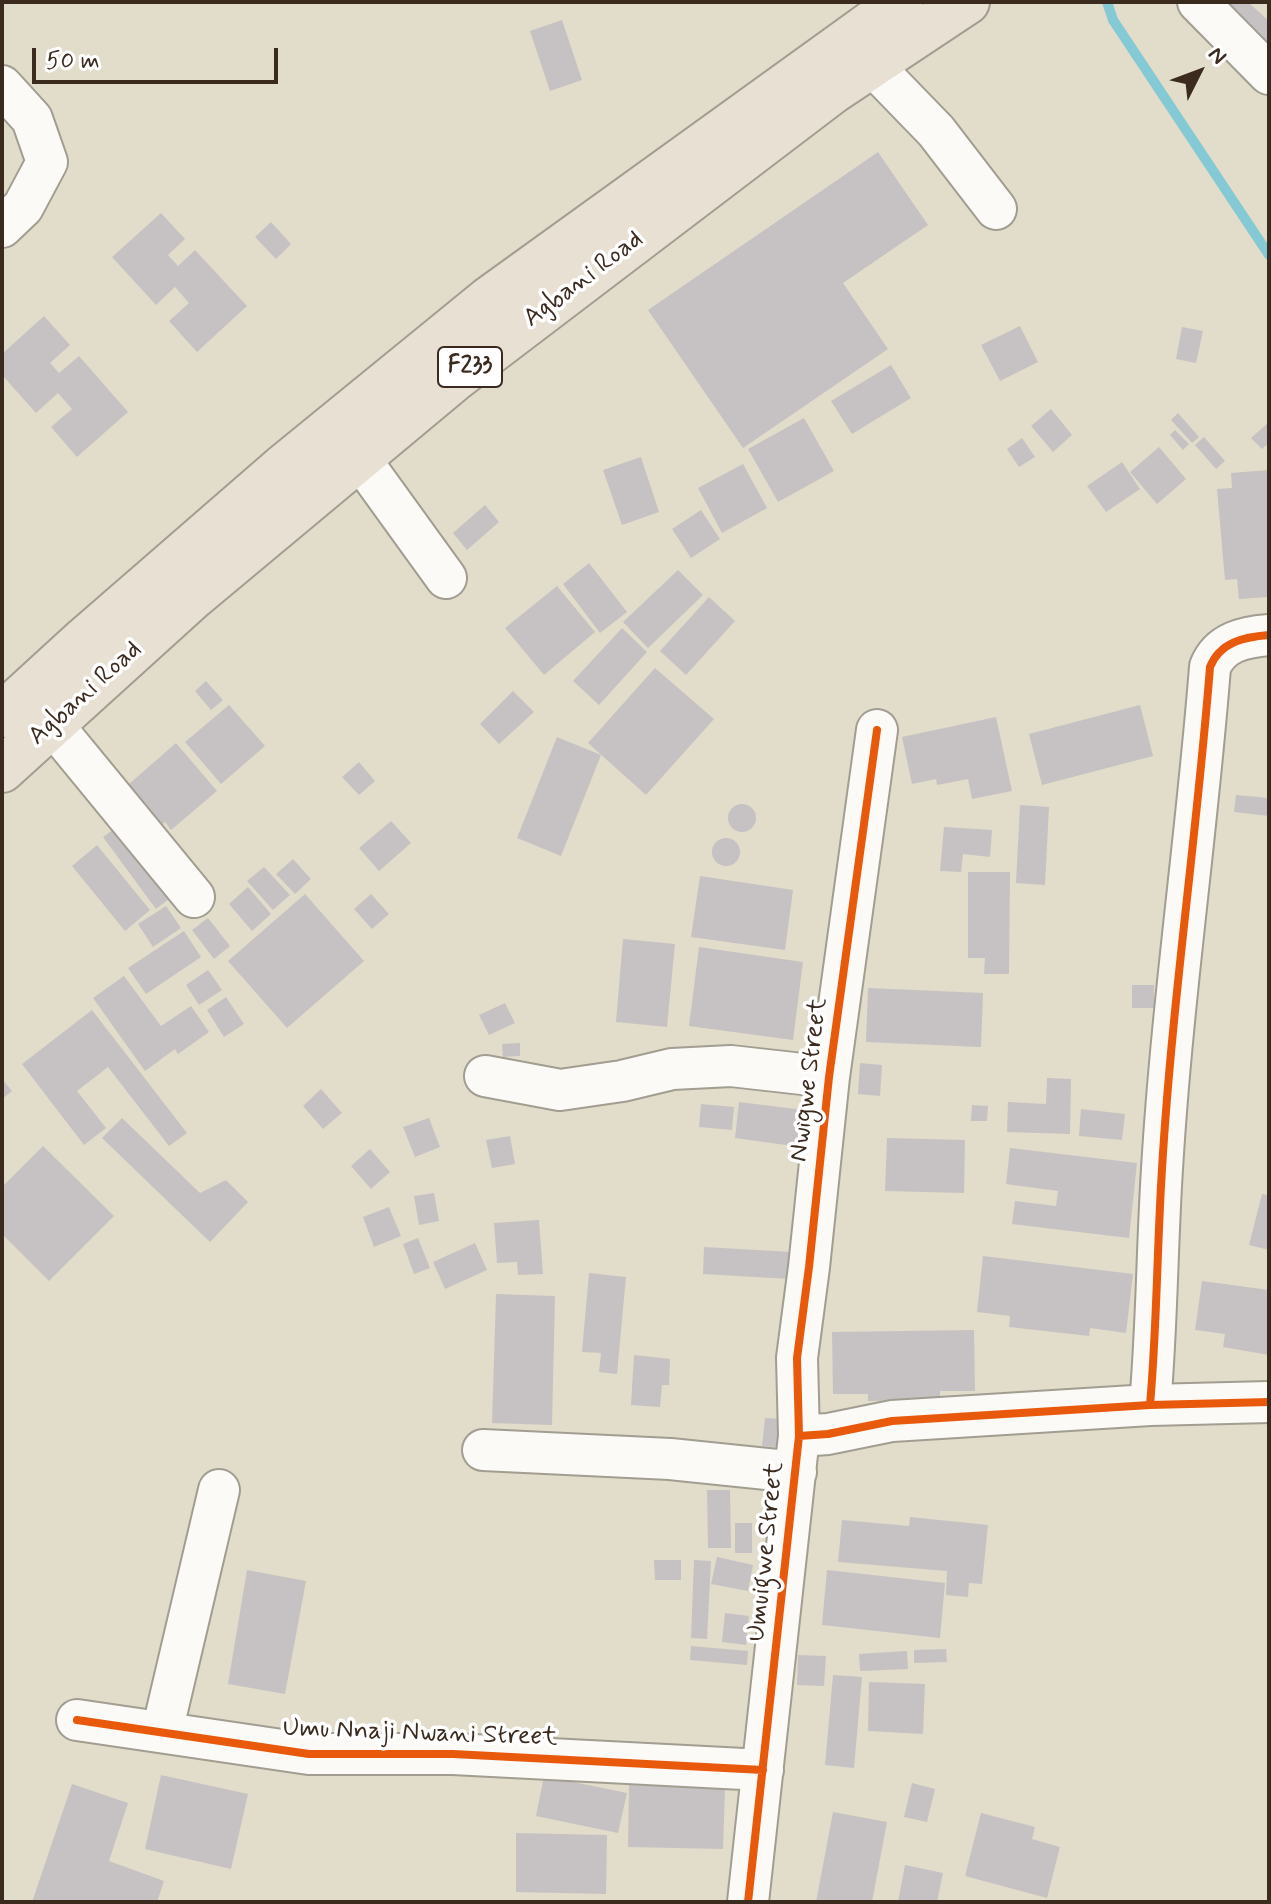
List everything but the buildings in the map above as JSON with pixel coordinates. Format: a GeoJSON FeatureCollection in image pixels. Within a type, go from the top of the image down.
{"type":"FeatureCollection","features":[{"type":"Feature","properties":{"kind":"main road","name":"Agbani Road"},"geometry":{"type":"LineString","coordinates":[[2,715],[271,477],[489,299],[901,2]]}},
{"type":"Feature","properties":{"kind":"main road","name":"Agbani Road"},"geometry":{"type":"LineString","coordinates":[[2,770],[194,596],[453,380],[820,101],[967,2]]}},
{"type":"Feature","properties":{"kind":"street"},"geometry":{"type":"LineString","coordinates":[[1198,2],[1269,74]]}},
{"type":"Feature","properties":{"kind":"street"},"geometry":{"type":"LineString","coordinates":[[872,65],[936,131],[996,209]]}},
{"type":"Feature","properties":{"kind":"street"},"geometry":{"type":"LineString","coordinates":[[2,86],[32,119],[47,162],[23,207],[2,227]]}},
{"type":"Feature","properties":{"kind":"street"},"geometry":{"type":"LineString","coordinates":[[360,459],[446,578]]}},
{"type":"Feature","properties":{"kind":"street"},"geometry":{"type":"LineString","coordinates":[[1150,1405],[1162,1168],[1177,982],[1200,791],[1210,667],[1215,654],[1229,644],[1252,636],[1269,635]]}},
{"type":"Feature","properties":{"kind":"street"},"geometry":{"type":"LineString","coordinates":[[52,724],[194,897]]}},
{"type":"Feature","properties":{"kind":"street","name":"Nwigwe Street"},"geometry":{"type":"LineString","coordinates":[[797,1454],[797,1358],[829,1077],[877,730]]}},
{"type":"Feature","properties":{"kind":"street"},"geometry":{"type":"LineString","coordinates":[[485,1076],[560,1090],[622,1081],[672,1069],[716,1067],[829,1077]]}},
{"type":"Feature","properties":{"kind":"street","name":"Umuigwe Street"},"geometry":{"type":"LineString","coordinates":[[748,1902],[797,1454],[828,1434],[892,1421],[1150,1405],[1269,1402]]}},
{"type":"Feature","properties":{"kind":"street"},"geometry":{"type":"LineString","coordinates":[[483,1450],[657,1458],[797,1454]]}},
{"type":"Feature","properties":{"kind":"street"},"geometry":{"type":"LineString","coordinates":[[162,1732],[219,1490]]}},
{"type":"Feature","properties":{"kind":"street","name":"Umu Nnaji Nwani Street"},"geometry":{"type":"LineString","coordinates":[[77,1720],[309,1754],[453,1754],[763,1770]]}},
{"type":"Feature","properties":{"kind":"waterway"},"geometry":{"type":"LineString","coordinates":[[1107,2],[1113,20],[1269,255]]}},
{"type":"Feature","properties":{"kind":"cycle path"},"geometry":{"type":"LineString","coordinates":[[1150,1405],[1166,1106],[1210,667],[1226,646],[1251,637],[1269,635]]}},
{"type":"Feature","properties":{"kind":"cycle path"},"geometry":{"type":"LineString","coordinates":[[799,1436],[797,1358],[829,1077],[877,730]]}},
{"type":"Feature","properties":{"kind":"cycle path"},"geometry":{"type":"LineString","coordinates":[[748,1902],[799,1436],[828,1434],[892,1421],[1150,1405],[1269,1402]]}},
{"type":"Feature","properties":{"kind":"cycle path"},"geometry":{"type":"LineString","coordinates":[[77,1720],[309,1754],[453,1754],[763,1770]]}}]}
